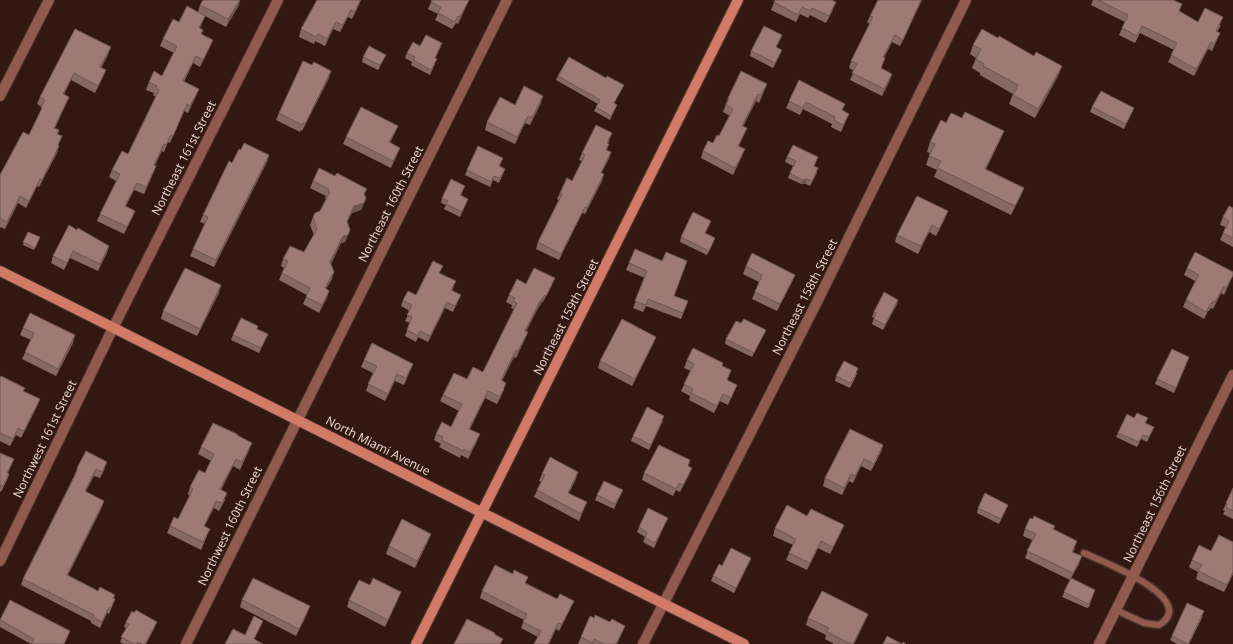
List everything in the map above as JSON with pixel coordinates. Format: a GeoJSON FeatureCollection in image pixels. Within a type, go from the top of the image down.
{"type":"FeatureCollection","features":[{"type":"Feature","properties":{"kind":"street"},"geometry":{"type":"LineString","coordinates":[[0,96],[48,0]]}},
{"type":"Feature","properties":{"kind":"street","name":"Northeast 161st Street"},"geometry":{"type":"LineString","coordinates":[[113,328],[278,0]]}},
{"type":"Feature","properties":{"kind":"street","name":"Northeast 160th Street"},"geometry":{"type":"LineString","coordinates":[[298,419],[507,0]]}},
{"type":"Feature","properties":{"kind":"street","name":"Northeast 159th Street"},"geometry":{"type":"LineString","coordinates":[[416,644],[738,0]]}},
{"type":"Feature","properties":{"kind":"street","name":"Northeast 158th Street"},"geometry":{"type":"LineString","coordinates":[[644,644],[814,309],[966,0]]}},
{"type":"Feature","properties":{"kind":"street","name":"North Miami Avenue"},"geometry":{"type":"LineString","coordinates":[[0,271],[744,644]]}},
{"type":"Feature","properties":{"kind":"street","name":"Northwest 161st Street"},"geometry":{"type":"LineString","coordinates":[[0,561],[113,328]]}},
{"type":"Feature","properties":{"kind":"street","name":"Northeast 156th Street"},"geometry":{"type":"LineString","coordinates":[[1099,644],[1233,375]]}},
{"type":"Feature","properties":{"kind":"street","name":"Northwest 160th Street"},"geometry":{"type":"LineString","coordinates":[[186,644],[298,419]]}},
{"type":"Feature","properties":{"kind":"lane"},"geometry":{"type":"LineString","coordinates":[[1084,553],[1134,576],[1161,595],[1168,604],[1170,611],[1166,621],[1159,625],[1144,623],[1116,610]]}},
{"type":"Feature","properties":{"kind":"building"},"geometry":{"type":"Polygon","coordinates":[[[203,0],[240,0],[228,19],[200,5],[203,0]]]}},
{"type":"Feature","properties":{"kind":"building"},"geometry":{"type":"Polygon","coordinates":[[[317,0],[360,0],[355,12],[351,10],[343,25],[336,22],[327,39],[318,34],[316,37],[301,29],[317,0]]]}},
{"type":"Feature","properties":{"kind":"building"},"geometry":{"type":"Polygon","coordinates":[[[432,0],[469,0],[460,17],[458,16],[455,22],[438,13],[441,7],[431,2],[432,0]]]}},
{"type":"Feature","properties":{"kind":"building"},"geometry":{"type":"Polygon","coordinates":[[[775,0],[831,0],[836,2],[829,16],[812,8],[811,11],[802,7],[798,15],[774,2],[775,0]]]}},
{"type":"Feature","properties":{"kind":"building"},"geometry":{"type":"Polygon","coordinates":[[[878,0],[921,0],[903,40],[895,35],[883,57],[885,58],[881,68],[892,74],[884,89],[852,73],[857,64],[851,61],[873,17],[870,16],[878,0]]]}},
{"type":"Feature","properties":{"kind":"building"},"geometry":{"type":"Polygon","coordinates":[[[1098,0],[1173,0],[1182,4],[1179,11],[1198,22],[1205,8],[1223,17],[1216,31],[1220,33],[1214,44],[1211,42],[1196,69],[1171,55],[1177,43],[1142,26],[1137,36],[1122,28],[1128,15],[1098,0]]]}},
{"type":"Feature","properties":{"kind":"building"},"geometry":{"type":"Polygon","coordinates":[[[187,6],[205,16],[199,28],[203,30],[201,34],[213,40],[203,60],[196,56],[183,81],[199,89],[190,106],[187,104],[173,136],[171,135],[166,145],[164,144],[146,187],[137,183],[125,206],[135,211],[127,227],[100,214],[120,174],[112,170],[122,151],[128,154],[159,90],[156,88],[157,86],[149,82],[154,71],[162,76],[177,46],[163,39],[173,19],[179,22],[187,6]]]}},
{"type":"Feature","properties":{"kind":"building"},"geometry":{"type":"Polygon","coordinates":[[[764,26],[782,35],[776,47],[782,50],[775,63],[751,51],[764,26]]]}},
{"type":"Feature","properties":{"kind":"building"},"geometry":{"type":"Polygon","coordinates":[[[75,29],[111,47],[100,67],[106,70],[98,86],[74,73],[63,94],[69,97],[54,128],[59,130],[57,134],[62,136],[59,146],[29,201],[20,196],[7,222],[0,218],[0,175],[23,132],[29,135],[45,100],[40,97],[75,29]]]}},
{"type":"Feature","properties":{"kind":"building"},"geometry":{"type":"Polygon","coordinates":[[[982,29],[998,38],[999,36],[1034,56],[1036,52],[1062,66],[1038,109],[1013,95],[1018,85],[983,66],[984,64],[976,59],[981,49],[973,45],[982,29]]]}},
{"type":"Feature","properties":{"kind":"building"},"geometry":{"type":"Polygon","coordinates":[[[426,35],[442,43],[431,70],[413,60],[415,57],[407,53],[413,42],[420,46],[426,35]]]}},
{"type":"Feature","properties":{"kind":"building"},"geometry":{"type":"Polygon","coordinates":[[[369,46],[386,55],[380,65],[363,57],[369,46]]]}},
{"type":"Feature","properties":{"kind":"building"},"geometry":{"type":"Polygon","coordinates":[[[569,57],[606,78],[607,76],[624,85],[614,103],[617,105],[611,116],[596,107],[600,100],[558,76],[569,57]]]}},
{"type":"Feature","properties":{"kind":"building"},"geometry":{"type":"Polygon","coordinates":[[[303,61],[312,65],[314,62],[331,71],[305,124],[303,123],[302,125],[279,113],[303,61]]]}},
{"type":"Feature","properties":{"kind":"building"},"geometry":{"type":"Polygon","coordinates":[[[741,71],[767,84],[761,95],[758,94],[742,126],[747,128],[738,146],[745,149],[735,168],[703,151],[708,141],[713,143],[717,135],[719,136],[733,109],[726,105],[741,71]]]}},
{"type":"Feature","properties":{"kind":"building"},"geometry":{"type":"Polygon","coordinates":[[[799,80],[845,104],[842,110],[849,114],[843,125],[834,120],[835,117],[806,102],[802,108],[789,101],[799,80]]]}},
{"type":"Feature","properties":{"kind":"building"},"geometry":{"type":"Polygon","coordinates":[[[524,86],[543,96],[532,118],[528,116],[517,137],[487,122],[500,97],[515,105],[524,86]]]}},
{"type":"Feature","properties":{"kind":"building"},"geometry":{"type":"Polygon","coordinates":[[[1101,91],[1134,108],[1126,124],[1092,107],[1101,91]]]}},
{"type":"Feature","properties":{"kind":"building"},"geometry":{"type":"Polygon","coordinates":[[[361,107],[398,126],[389,142],[400,148],[393,161],[346,137],[361,107]]]}},
{"type":"Feature","properties":{"kind":"building"},"geometry":{"type":"Polygon","coordinates":[[[965,112],[1004,131],[985,169],[1024,188],[1015,206],[937,168],[941,161],[929,156],[935,144],[930,142],[941,120],[946,123],[951,113],[962,118],[965,112]]]}},
{"type":"Feature","properties":{"kind":"building"},"geometry":{"type":"Polygon","coordinates":[[[596,125],[612,133],[606,150],[611,152],[601,173],[604,174],[561,254],[538,242],[562,194],[560,193],[567,178],[572,181],[585,155],[582,153],[596,125]]]}},
{"type":"Feature","properties":{"kind":"building"},"geometry":{"type":"Polygon","coordinates":[[[244,143],[269,155],[216,260],[193,249],[208,217],[203,215],[229,161],[232,163],[244,143]]]}},
{"type":"Feature","properties":{"kind":"building"},"geometry":{"type":"Polygon","coordinates":[[[793,145],[818,157],[814,166],[818,168],[812,181],[802,180],[790,173],[796,161],[787,157],[793,145]]]}},
{"type":"Feature","properties":{"kind":"building"},"geometry":{"type":"Polygon","coordinates":[[[478,146],[503,158],[499,166],[505,169],[500,178],[494,176],[491,182],[467,170],[478,146]]]}},
{"type":"Feature","properties":{"kind":"building"},"geometry":{"type":"Polygon","coordinates":[[[319,168],[335,176],[337,173],[367,189],[364,194],[366,198],[364,203],[354,206],[347,221],[350,230],[348,235],[343,236],[330,262],[334,272],[325,288],[329,291],[322,305],[306,297],[310,288],[282,273],[288,261],[283,259],[290,246],[304,252],[317,229],[313,217],[315,213],[320,211],[330,192],[328,191],[329,189],[313,181],[319,168]]]}},
{"type":"Feature","properties":{"kind":"building"},"geometry":{"type":"Polygon","coordinates":[[[451,179],[465,186],[460,195],[468,199],[462,212],[446,204],[448,201],[442,198],[451,179]]]}},
{"type":"Feature","properties":{"kind":"building"},"geometry":{"type":"Polygon","coordinates":[[[917,196],[948,211],[939,229],[932,225],[921,246],[897,235],[917,196]]]}},
{"type":"Feature","properties":{"kind":"building"},"geometry":{"type":"Polygon","coordinates":[[[1229,206],[1233,208],[1233,238],[1223,233],[1229,221],[1223,217],[1229,206]]]}},
{"type":"Feature","properties":{"kind":"building"},"geometry":{"type":"Polygon","coordinates":[[[693,212],[711,221],[705,233],[715,238],[709,251],[681,237],[693,212]]]}},
{"type":"Feature","properties":{"kind":"building"},"geometry":{"type":"Polygon","coordinates":[[[69,225],[77,230],[78,228],[109,246],[100,264],[73,251],[67,263],[53,256],[69,225]]]}},
{"type":"Feature","properties":{"kind":"building"},"geometry":{"type":"Polygon","coordinates":[[[28,232],[40,237],[35,248],[23,242],[28,232]]]}},
{"type":"Feature","properties":{"kind":"building"},"geometry":{"type":"Polygon","coordinates":[[[635,249],[662,261],[666,252],[687,261],[674,296],[688,301],[683,313],[648,299],[646,305],[635,301],[647,271],[629,263],[635,249]]]}},
{"type":"Feature","properties":{"kind":"building"},"geometry":{"type":"Polygon","coordinates":[[[1195,252],[1233,272],[1226,288],[1224,286],[1215,302],[1211,303],[1206,312],[1186,300],[1199,275],[1187,268],[1195,252]]]}},
{"type":"Feature","properties":{"kind":"building"},"geometry":{"type":"Polygon","coordinates":[[[752,253],[795,275],[780,304],[755,292],[762,275],[746,266],[752,253]]]}},
{"type":"Feature","properties":{"kind":"building"},"geometry":{"type":"Polygon","coordinates":[[[433,261],[443,266],[439,273],[456,281],[451,290],[461,295],[455,306],[447,302],[430,336],[420,331],[418,336],[407,330],[412,317],[407,315],[412,305],[403,300],[408,291],[416,295],[433,261]]]}},
{"type":"Feature","properties":{"kind":"building"},"geometry":{"type":"Polygon","coordinates":[[[185,268],[221,285],[200,329],[163,311],[185,268]]]}},
{"type":"Feature","properties":{"kind":"building"},"geometry":{"type":"Polygon","coordinates":[[[534,268],[555,278],[546,296],[539,303],[525,331],[528,332],[518,351],[516,350],[501,380],[506,383],[500,397],[488,391],[469,429],[480,434],[470,452],[464,449],[463,451],[442,440],[443,437],[436,434],[442,422],[451,427],[462,404],[443,395],[454,373],[467,379],[473,367],[483,372],[517,303],[513,301],[515,298],[509,295],[517,279],[526,284],[534,268]]]}},
{"type":"Feature","properties":{"kind":"building"},"geometry":{"type":"Polygon","coordinates":[[[884,292],[898,300],[885,325],[874,319],[876,313],[874,312],[884,292]]]}},
{"type":"Feature","properties":{"kind":"building"},"geometry":{"type":"Polygon","coordinates":[[[30,313],[75,335],[58,369],[25,352],[34,333],[23,328],[30,313]]]}},
{"type":"Feature","properties":{"kind":"building"},"geometry":{"type":"Polygon","coordinates":[[[241,318],[258,326],[257,329],[268,334],[261,348],[233,335],[241,318]]]}},
{"type":"Feature","properties":{"kind":"building"},"geometry":{"type":"Polygon","coordinates":[[[622,319],[656,337],[635,379],[600,361],[622,319]]]}},
{"type":"Feature","properties":{"kind":"building"},"geometry":{"type":"Polygon","coordinates":[[[744,319],[766,330],[754,353],[726,339],[736,321],[741,323],[744,319]]]}},
{"type":"Feature","properties":{"kind":"building"},"geometry":{"type":"Polygon","coordinates":[[[372,343],[413,364],[406,378],[397,374],[388,394],[368,384],[377,366],[364,360],[372,343]]]}},
{"type":"Feature","properties":{"kind":"building"},"geometry":{"type":"Polygon","coordinates":[[[693,348],[723,363],[722,366],[731,370],[727,380],[737,385],[731,398],[723,394],[717,406],[691,393],[693,389],[684,384],[694,364],[687,360],[693,348]]]}},
{"type":"Feature","properties":{"kind":"building"},"geometry":{"type":"Polygon","coordinates":[[[1172,349],[1189,357],[1176,388],[1157,379],[1172,349]]]}},
{"type":"Feature","properties":{"kind":"building"},"geometry":{"type":"Polygon","coordinates":[[[844,361],[858,368],[851,383],[836,376],[844,361]]]}},
{"type":"Feature","properties":{"kind":"building"},"geometry":{"type":"Polygon","coordinates":[[[1,376],[25,388],[23,391],[40,399],[24,431],[18,428],[13,439],[0,433],[1,376]]]}},
{"type":"Feature","properties":{"kind":"building"},"geometry":{"type":"Polygon","coordinates":[[[647,407],[664,416],[651,445],[633,436],[647,407]]]}},
{"type":"Feature","properties":{"kind":"building"},"geometry":{"type":"Polygon","coordinates":[[[1137,413],[1148,418],[1145,423],[1154,427],[1149,437],[1143,435],[1139,442],[1118,433],[1127,414],[1134,418],[1137,413]]]}},
{"type":"Feature","properties":{"kind":"building"},"geometry":{"type":"Polygon","coordinates":[[[213,423],[252,443],[242,462],[236,459],[220,489],[227,493],[222,503],[216,501],[204,526],[210,529],[203,542],[170,526],[174,517],[178,519],[193,489],[190,487],[199,470],[205,473],[214,454],[201,447],[213,423]]]}},
{"type":"Feature","properties":{"kind":"building"},"geometry":{"type":"Polygon","coordinates":[[[850,429],[883,445],[874,464],[864,459],[855,476],[851,474],[844,488],[825,478],[850,429]]]}},
{"type":"Feature","properties":{"kind":"building"},"geometry":{"type":"Polygon","coordinates":[[[659,445],[690,460],[688,466],[692,468],[683,485],[679,483],[676,489],[644,473],[659,445]]]}},
{"type":"Feature","properties":{"kind":"building"},"geometry":{"type":"Polygon","coordinates":[[[86,451],[107,462],[102,472],[96,469],[85,491],[104,501],[67,575],[98,591],[100,587],[115,595],[111,608],[109,607],[102,622],[93,617],[94,615],[23,579],[86,451]]]}},
{"type":"Feature","properties":{"kind":"building"},"geometry":{"type":"Polygon","coordinates":[[[0,453],[14,459],[7,473],[9,474],[0,488],[0,453]]]}},
{"type":"Feature","properties":{"kind":"building"},"geometry":{"type":"Polygon","coordinates":[[[550,457],[578,472],[568,493],[587,502],[581,514],[537,490],[545,475],[542,474],[550,457]]]}},
{"type":"Feature","properties":{"kind":"building"},"geometry":{"type":"Polygon","coordinates":[[[604,481],[623,490],[615,504],[597,495],[604,481]]]}},
{"type":"Feature","properties":{"kind":"building"},"geometry":{"type":"Polygon","coordinates":[[[1233,488],[1233,511],[1226,507],[1226,503],[1233,488]]]}},
{"type":"Feature","properties":{"kind":"building"},"geometry":{"type":"Polygon","coordinates":[[[985,493],[1008,505],[1001,519],[978,508],[985,493]]]}},
{"type":"Feature","properties":{"kind":"building"},"geometry":{"type":"Polygon","coordinates":[[[787,505],[807,516],[811,509],[844,525],[833,547],[821,541],[810,563],[789,553],[796,539],[775,528],[787,505]]]}},
{"type":"Feature","properties":{"kind":"building"},"geometry":{"type":"Polygon","coordinates":[[[648,508],[668,518],[655,543],[645,538],[647,533],[639,527],[648,508]]]}},
{"type":"Feature","properties":{"kind":"building"},"geometry":{"type":"Polygon","coordinates":[[[1034,516],[1055,526],[1053,529],[1077,541],[1072,552],[1082,556],[1073,573],[1027,551],[1036,534],[1025,529],[1030,518],[1033,519],[1034,516]]]}},
{"type":"Feature","properties":{"kind":"building"},"geometry":{"type":"Polygon","coordinates":[[[402,519],[431,534],[417,561],[389,546],[402,519]]]}},
{"type":"Feature","properties":{"kind":"building"},"geometry":{"type":"Polygon","coordinates":[[[1219,535],[1233,542],[1233,572],[1227,585],[1198,571],[1202,565],[1192,560],[1199,545],[1211,551],[1219,535]]]}},
{"type":"Feature","properties":{"kind":"building"},"geometry":{"type":"Polygon","coordinates":[[[731,548],[751,558],[736,588],[713,576],[719,564],[722,566],[731,548]]]}},
{"type":"Feature","properties":{"kind":"building"},"geometry":{"type":"Polygon","coordinates":[[[495,565],[513,574],[514,570],[528,577],[525,583],[557,599],[560,594],[574,601],[562,624],[558,623],[548,644],[534,644],[541,631],[523,622],[527,614],[482,591],[495,565]]]}},
{"type":"Feature","properties":{"kind":"building"},"geometry":{"type":"Polygon","coordinates":[[[253,578],[310,606],[299,629],[242,600],[253,578]]]}},
{"type":"Feature","properties":{"kind":"building"},"geometry":{"type":"Polygon","coordinates":[[[373,578],[401,592],[388,620],[349,600],[359,580],[370,585],[373,578]]]}},
{"type":"Feature","properties":{"kind":"building"},"geometry":{"type":"Polygon","coordinates":[[[1071,578],[1095,590],[1088,604],[1064,592],[1071,578]]]}},
{"type":"Feature","properties":{"kind":"building"},"geometry":{"type":"Polygon","coordinates":[[[822,591],[868,614],[853,644],[827,632],[829,628],[808,618],[822,591]]]}},
{"type":"Feature","properties":{"kind":"building"},"geometry":{"type":"Polygon","coordinates":[[[10,600],[70,631],[64,644],[31,644],[34,639],[0,620],[10,600]]]}},
{"type":"Feature","properties":{"kind":"building"},"geometry":{"type":"Polygon","coordinates":[[[1187,603],[1204,611],[1188,644],[1172,636],[1187,603]]]}},
{"type":"Feature","properties":{"kind":"building"},"geometry":{"type":"Polygon","coordinates":[[[136,610],[157,622],[145,644],[138,642],[134,644],[121,637],[129,624],[126,622],[132,611],[134,613],[136,610]]]}},
{"type":"Feature","properties":{"kind":"building"},"geometry":{"type":"Polygon","coordinates":[[[595,615],[610,622],[612,619],[625,626],[616,644],[604,644],[594,639],[593,643],[581,637],[590,616],[594,618],[595,615]]]}},
{"type":"Feature","properties":{"kind":"building"},"geometry":{"type":"Polygon","coordinates":[[[254,616],[263,621],[254,639],[263,644],[225,644],[233,629],[245,635],[254,616]]]}},
{"type":"Feature","properties":{"kind":"building"},"geometry":{"type":"Polygon","coordinates":[[[467,619],[503,639],[500,644],[454,644],[467,619]]]}},
{"type":"Feature","properties":{"kind":"building"},"geometry":{"type":"Polygon","coordinates":[[[887,636],[902,644],[883,644],[887,636]]]}}]}
